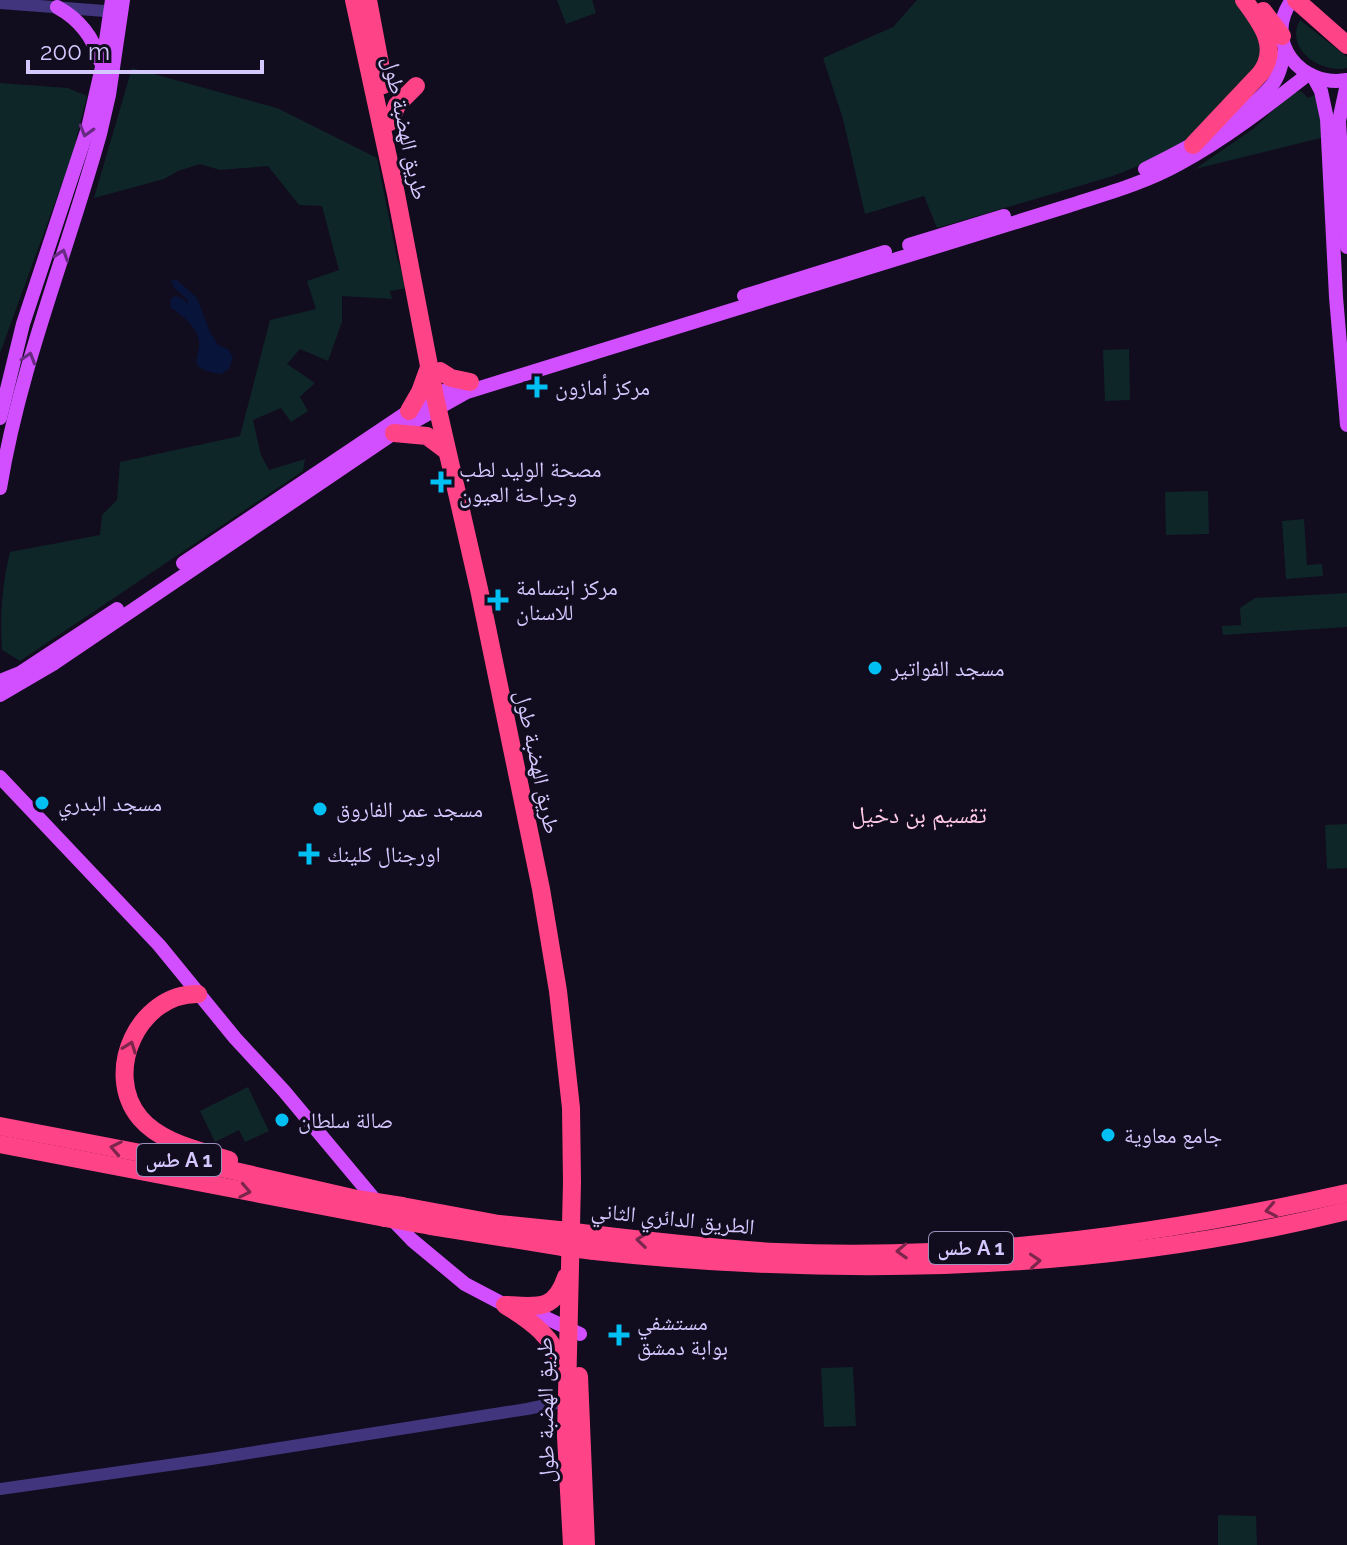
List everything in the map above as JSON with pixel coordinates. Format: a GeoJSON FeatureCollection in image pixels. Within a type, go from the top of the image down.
{"type":"FeatureCollection","features":[{"type":"Feature","properties":{"kind":"highway","name":"طريق الهضبة طول"},"geometry":{"type":"LineString","coordinates":[[354,0],[435,369]]}},
{"type":"Feature","properties":{"kind":"highway","name":"طريق الهضبة طول"},"geometry":{"type":"LineString","coordinates":[[368,0],[441,400],[549,892],[563,974],[576,1110],[574,1332],[566,1379],[572,1545]]}},
{"type":"Feature","properties":{"kind":"highway"},"geometry":{"type":"LineString","coordinates":[[1193,145],[1268,62],[1268,37],[1244,0]]}},
{"type":"Feature","properties":{"kind":"highway"},"geometry":{"type":"LineString","coordinates":[[1253,0],[1268,16],[1284,42]]}},
{"type":"Feature","properties":{"kind":"highway"},"geometry":{"type":"LineString","coordinates":[[1294,0],[1347,45]]}},
{"type":"Feature","properties":{"kind":"highway"},"geometry":{"type":"LineString","coordinates":[[1314,0],[1347,30]]}},
{"type":"Feature","properties":{"kind":"highway"},"geometry":{"type":"LineString","coordinates":[[390,122],[397,105],[416,86]]}},
{"type":"Feature","properties":{"kind":"highway"},"geometry":{"type":"LineString","coordinates":[[409,411],[435,369],[451,378],[470,382]]}},
{"type":"Feature","properties":{"kind":"highway","name":"طريق الهضبة طول"},"geometry":{"type":"LineString","coordinates":[[441,400],[447,451],[541,889],[558,991],[571,1108],[569,1269],[586,1545]]}},
{"type":"Feature","properties":{"kind":"highway"},"geometry":{"type":"LineString","coordinates":[[394,433],[427,436],[447,451]]}},
{"type":"Feature","properties":{"kind":"highway"},"geometry":{"type":"LineString","coordinates":[[192,987],[186,994],[168,1000],[135,1033],[125,1060],[126,1089],[139,1117],[171,1140],[295,1186]]}},
{"type":"Feature","properties":{"kind":"highway","name":"الطريق الدائري الثاني"},"geometry":{"type":"LineString","coordinates":[[0,1126],[235,1171],[357,1199],[592,1242],[760,1265],[889,1268],[1046,1260],[1167,1246],[1347,1211]]}},
{"type":"Feature","properties":{"kind":"highway","name":"الطريق الدائري الثاني"},"geometry":{"type":"LineString","coordinates":[[0,1144],[469,1233],[777,1252],[963,1249],[1035,1244],[1165,1229],[1275,1210],[1347,1193]]}},
{"type":"Feature","properties":{"kind":"highway"},"geometry":{"type":"LineString","coordinates":[[0,1153],[31,1151]]}},
{"type":"Feature","properties":{"kind":"highway"},"geometry":{"type":"LineString","coordinates":[[505,1305],[543,1306],[552,1302],[562,1289],[569,1269]]}},
{"type":"Feature","properties":{"kind":"highway"},"geometry":{"type":"LineString","coordinates":[[505,1305],[534,1324],[552,1343],[566,1379]]}},
{"type":"Feature","properties":{"kind":"main road"},"geometry":{"type":"LineString","coordinates":[[0,695],[53,664],[409,411],[1066,202],[1141,171],[1193,145],[1271,86],[1284,42],[1283,20],[1294,0]]}},
{"type":"Feature","properties":{"kind":"main road"},"geometry":{"type":"LineString","coordinates":[[0,418],[23,324],[77,164],[117,6]]}},
{"type":"Feature","properties":{"kind":"main road"},"geometry":{"type":"LineString","coordinates":[[0,488],[4,437],[100,134],[109,95],[117,6]]}},
{"type":"Feature","properties":{"kind":"main road"},"geometry":{"type":"LineString","coordinates":[[57,7],[83,26],[95,45],[102,67]]}},
{"type":"Feature","properties":{"kind":"main road"},"geometry":{"type":"LineString","coordinates":[[1284,42],[1291,59],[1311,76],[1321,91],[1327,119],[1336,297],[1347,425]]}},
{"type":"Feature","properties":{"kind":"main road"},"geometry":{"type":"LineString","coordinates":[[1311,76],[1325,81],[1347,82],[1339,121],[1347,247]]}},
{"type":"Feature","properties":{"kind":"main road"},"geometry":{"type":"LineString","coordinates":[[0,681],[20,673],[329,470],[394,433],[470,382],[1146,179],[1178,165],[1311,76]]}},
{"type":"Feature","properties":{"kind":"main road"},"geometry":{"type":"LineString","coordinates":[[23,324],[38,329]]}},
{"type":"Feature","properties":{"kind":"main road"},"geometry":{"type":"LineString","coordinates":[[0,671],[20,673]]}},
{"type":"Feature","properties":{"kind":"main road"},"geometry":{"type":"LineString","coordinates":[[0,777],[145,930],[412,1240],[465,1284],[505,1305],[542,1316],[574,1332]]}},
{"type":"Feature","properties":{"kind":"street"},"geometry":{"type":"LineString","coordinates":[[0,3],[57,7],[117,6]]}},
{"type":"Feature","properties":{"kind":"street"},"geometry":{"type":"LineString","coordinates":[[0,1489],[211,1459],[566,1401]]}},
{"type":"Feature","properties":{"kind":"green space"},"geometry":{"type":"Polygon","coordinates":[[[557,0],[592,0],[596,13],[566,24],[557,0]]]}},
{"type":"Feature","properties":{"kind":"green space"},"geometry":{"type":"Polygon","coordinates":[[[917,0],[1236,0],[1263,41],[1259,63],[1206,122],[1161,157],[1113,176],[937,228],[924,196],[865,214],[843,119],[823,58],[893,27],[917,0]]]}},
{"type":"Feature","properties":{"kind":"green space"},"geometry":{"type":"Polygon","coordinates":[[[1300,20],[1347,57],[1347,68],[1326,67],[1301,50],[1296,31],[1300,20]]]}},
{"type":"Feature","properties":{"kind":"green space"},"geometry":{"type":"Polygon","coordinates":[[[132,68],[277,108],[377,158],[397,258],[408,288],[390,291],[392,299],[342,296],[342,322],[328,361],[300,349],[287,364],[315,383],[300,397],[308,411],[291,422],[281,408],[253,420],[261,455],[269,470],[305,459],[303,471],[20,661],[2,650],[2,601],[10,552],[100,535],[102,515],[117,500],[120,462],[240,436],[270,320],[316,309],[307,281],[339,270],[322,206],[299,205],[268,166],[220,170],[200,164],[164,179],[94,198],[132,68]]]}},
{"type":"Feature","properties":{"kind":"green space"},"geometry":{"type":"Polygon","coordinates":[[[0,83],[68,88],[87,96],[72,156],[0,353],[0,83]]]}},
{"type":"Feature","properties":{"kind":"green space"},"geometry":{"type":"Polygon","coordinates":[[[1301,91],[1308,98],[1317,94],[1325,137],[1195,169],[1253,129],[1292,93],[1301,91]]]}},
{"type":"Feature","properties":{"kind":"green space"},"geometry":{"type":"Polygon","coordinates":[[[1129,349],[1130,400],[1105,401],[1103,350],[1129,349]]]}},
{"type":"Feature","properties":{"kind":"green space"},"geometry":{"type":"Polygon","coordinates":[[[1208,491],[1209,534],[1166,535],[1165,492],[1208,491]]]}},
{"type":"Feature","properties":{"kind":"green space"},"geometry":{"type":"Polygon","coordinates":[[[1304,519],[1307,565],[1322,564],[1323,576],[1286,579],[1282,521],[1304,519]]]}},
{"type":"Feature","properties":{"kind":"green space"},"geometry":{"type":"Polygon","coordinates":[[[1347,593],[1347,627],[1223,635],[1222,626],[1241,625],[1240,608],[1255,598],[1347,593]]]}},
{"type":"Feature","properties":{"kind":"green space"},"geometry":{"type":"Polygon","coordinates":[[[1347,824],[1347,868],[1327,869],[1325,825],[1347,824]]]}},
{"type":"Feature","properties":{"kind":"green space"},"geometry":{"type":"Polygon","coordinates":[[[248,1087],[269,1131],[245,1142],[239,1130],[215,1142],[200,1111],[248,1087]]]}},
{"type":"Feature","properties":{"kind":"green space"},"geometry":{"type":"Polygon","coordinates":[[[853,1367],[856,1426],[824,1427],[821,1368],[853,1367]]]}},
{"type":"Feature","properties":{"kind":"green space"},"geometry":{"type":"Polygon","coordinates":[[[1218,1515],[1256,1516],[1257,1545],[1218,1545],[1218,1515]]]}},
{"type":"Feature","properties":{"kind":"water"},"geometry":{"type":"Polygon","coordinates":[[[176,279],[197,298],[210,332],[218,345],[228,349],[233,357],[229,369],[221,374],[197,364],[197,334],[170,307],[171,298],[176,296],[187,304],[188,300],[174,288],[171,281],[176,279]]]}},
{"type":"Feature","properties":{"kind":"place","name":"مركز أمازون"},"geometry":{"type":"Point","coordinates":[537,387]}},
{"type":"Feature","properties":{"kind":"place","name":"مصحة الوليد لطب وجراحة العيون"},"geometry":{"type":"Point","coordinates":[441,482]}},
{"type":"Feature","properties":{"kind":"place","name":"مركز ابتسامة للاسنان"},"geometry":{"type":"Point","coordinates":[498,600]}},
{"type":"Feature","properties":{"kind":"place","name":"مسجد الفواتير"},"geometry":{"type":"Point","coordinates":[875,668]}},
{"type":"Feature","properties":{"kind":"place","name":"مسجد البدري"},"geometry":{"type":"Point","coordinates":[42,803]}},
{"type":"Feature","properties":{"kind":"place","name":"مسجد عمر الفاروق"},"geometry":{"type":"Point","coordinates":[320,809]}},
{"type":"Feature","properties":{"kind":"place","name":"اورجنال كلينك"},"geometry":{"type":"Point","coordinates":[309,854]}},
{"type":"Feature","properties":{"kind":"place","name":"صالة سلطان"},"geometry":{"type":"Point","coordinates":[282,1120]}},
{"type":"Feature","properties":{"kind":"place","name":"جامع معاوية"},"geometry":{"type":"Point","coordinates":[1108,1135]}},
{"type":"Feature","properties":{"kind":"place","name":"مستشفي بوابة دمشق"},"geometry":{"type":"Point","coordinates":[619,1335]}},
{"type":"Feature","properties":{"kind":"district","name":"تقسيم بن دخيل"},"geometry":{"type":"Point","coordinates":[919,814]}}]}
